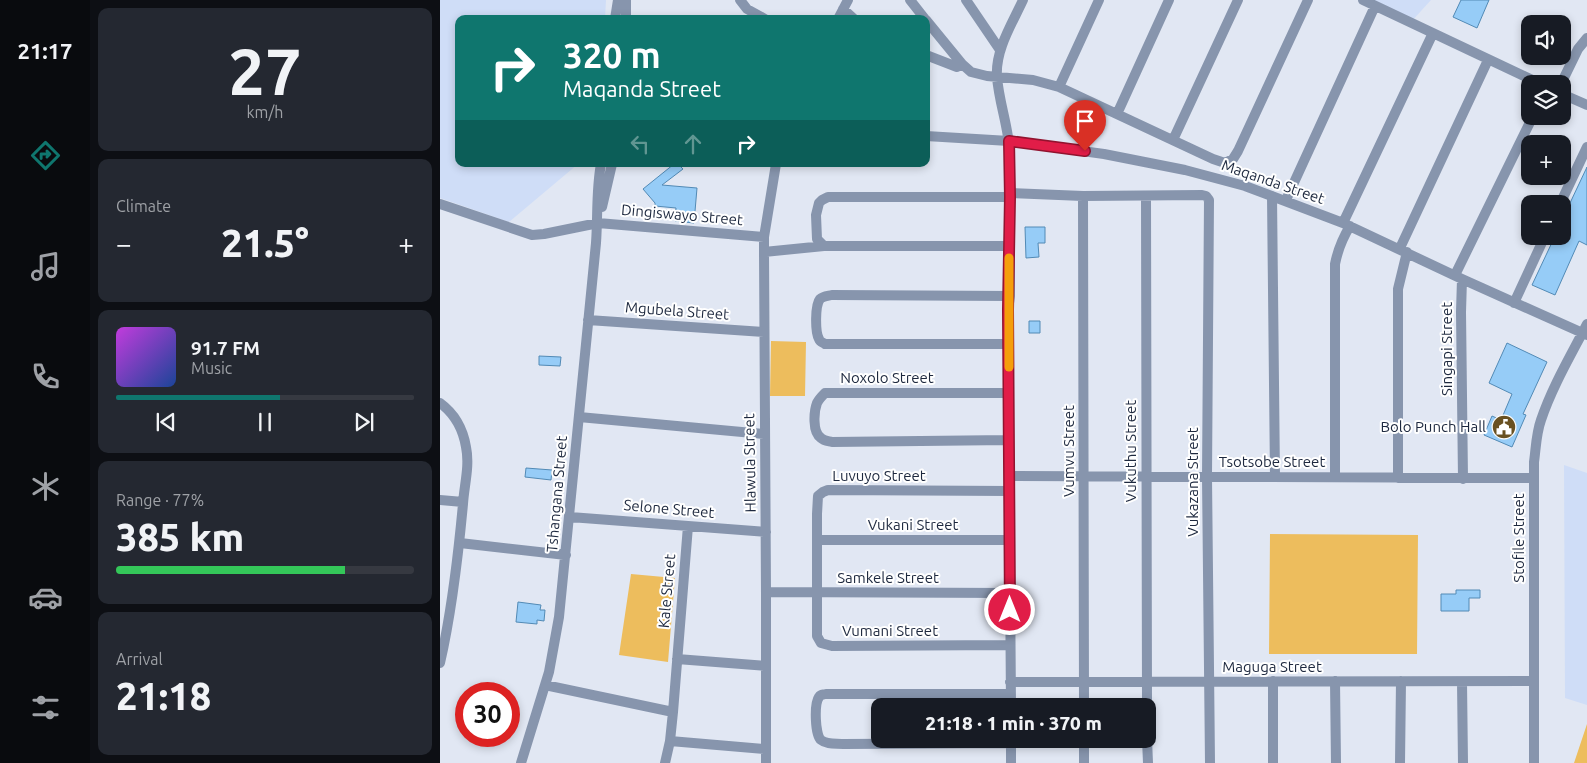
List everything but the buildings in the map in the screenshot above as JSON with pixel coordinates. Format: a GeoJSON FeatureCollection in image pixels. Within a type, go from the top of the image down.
{"type":"FeatureCollection","features":[{"type":"Feature","properties":{"kind":"street"},"geometry":{"type":"LineString","coordinates":[[616,15],[618,0]]}},
{"type":"Feature","properties":{"kind":"street"},"geometry":{"type":"LineString","coordinates":[[626,0],[626,15]]}},
{"type":"Feature","properties":{"kind":"street"},"geometry":{"type":"LineString","coordinates":[[740,0],[758,15]]}},
{"type":"Feature","properties":{"kind":"street"},"geometry":{"type":"LineString","coordinates":[[910,0],[923,15]]}},
{"type":"Feature","properties":{"kind":"street"},"geometry":{"type":"LineString","coordinates":[[966,0],[1000,50]]}},
{"type":"Feature","properties":{"kind":"street"},"geometry":{"type":"LineString","coordinates":[[1059,87],[1099,0]]}},
{"type":"Feature","properties":{"kind":"street"},"geometry":{"type":"LineString","coordinates":[[1117,114],[1169,0]]}},
{"type":"Feature","properties":{"kind":"street"},"geometry":{"type":"LineString","coordinates":[[1173,140],[1238,0]]}},
{"type":"Feature","properties":{"kind":"street"},"geometry":{"type":"LineString","coordinates":[[930,24],[962,64],[975,74],[1033,80],[1059,87],[1221,162],[1229,162],[1238,151],[1308,0]]}},
{"type":"Feature","properties":{"kind":"street"},"geometry":{"type":"LineString","coordinates":[[1363,0],[1521,75]]}},
{"type":"Feature","properties":{"kind":"street"},"geometry":{"type":"LineString","coordinates":[[1010,698],[1009,141],[997,77],[1000,50],[1019,2]]}},
{"type":"Feature","properties":{"kind":"street"},"geometry":{"type":"LineString","coordinates":[[1286,200],[1375,6]]}},
{"type":"Feature","properties":{"kind":"street"},"geometry":{"type":"LineString","coordinates":[[1335,477],[1335,264],[1338,250],[1346,224],[1433,33]]}},
{"type":"Feature","properties":{"kind":"street"},"geometry":{"type":"LineString","coordinates":[[1565,75],[1578,49],[1587,38]]}},
{"type":"Feature","properties":{"kind":"street"},"geometry":{"type":"LineString","coordinates":[[930,57],[957,67],[962,64]]}},
{"type":"Feature","properties":{"kind":"street"},"geometry":{"type":"LineString","coordinates":[[1398,478],[1398,290],[1404,250],[1488,60]]}},
{"type":"Feature","properties":{"kind":"street"},"geometry":{"type":"LineString","coordinates":[[1571,98],[1587,105]]}},
{"type":"Feature","properties":{"kind":"street"},"geometry":{"type":"LineString","coordinates":[[1459,277],[1528,125]]}},
{"type":"Feature","properties":{"kind":"street","name":"Maqanda Street"},"geometry":{"type":"LineString","coordinates":[[930,136],[1009,141],[1104,154],[1163,165],[1245,186],[1346,224],[1514,303],[1585,331]]}},
{"type":"Feature","properties":{"kind":"street"},"geometry":{"type":"LineString","coordinates":[[1564,195],[1587,147]]}},
{"type":"Feature","properties":{"kind":"street","name":"Tshangana Street"},"geometry":{"type":"LineString","coordinates":[[521,763],[545,686],[555,646],[570,516],[598,222],[598,187],[601,167]]}},
{"type":"Feature","properties":{"kind":"street","name":"Tshangana Street"},"geometry":{"type":"LineString","coordinates":[[598,222],[611,167]]}},
{"type":"Feature","properties":{"kind":"street","name":"Hlawula Street"},"geometry":{"type":"LineString","coordinates":[[766,763],[764,237],[776,167]]}},
{"type":"Feature","properties":{"kind":"street","name":"Vukazana Street"},"geometry":{"type":"LineString","coordinates":[[1146,196],[1202,195],[1206,196],[1209,200],[1210,763]]}},
{"type":"Feature","properties":{"kind":"street","name":"Vumvu Street"},"geometry":{"type":"LineString","coordinates":[[1083,196],[1084,698]]}},
{"type":"Feature","properties":{"kind":"street"},"geometry":{"type":"LineString","coordinates":[[824,246],[817,239],[817,207],[822,200],[828,197],[1146,196]]}},
{"type":"Feature","properties":{"kind":"street","name":"Vukuthu Street"},"geometry":{"type":"LineString","coordinates":[[1146,196],[1147,698]]}},
{"type":"Feature","properties":{"kind":"street"},"geometry":{"type":"LineString","coordinates":[[1272,196],[1275,478]]}},
{"type":"Feature","properties":{"kind":"street","name":"Dingiswayo Street"},"geometry":{"type":"LineString","coordinates":[[440,204],[532,234],[544,234],[598,222],[764,237]]}},
{"type":"Feature","properties":{"kind":"street"},"geometry":{"type":"LineString","coordinates":[[1514,303],[1541,245]]}},
{"type":"Feature","properties":{"kind":"street"},"geometry":{"type":"LineString","coordinates":[[764,252],[824,246],[1009,246]]}},
{"type":"Feature","properties":{"kind":"street","name":"Singapi Street"},"geometry":{"type":"LineString","coordinates":[[1459,277],[1463,479]]}},
{"type":"Feature","properties":{"kind":"street"},"geometry":{"type":"LineString","coordinates":[[1008,344],[824,344],[820,341],[817,334],[817,313],[820,300],[832,295],[1010,296]]}},
{"type":"Feature","properties":{"kind":"street","name":"Mgubela Street"},"geometry":{"type":"LineString","coordinates":[[588,320],[764,332]]}},
{"type":"Feature","properties":{"kind":"street","name":"Stofile Street"},"geometry":{"type":"LineString","coordinates":[[1534,763],[1534,478],[1537,434],[1549,400],[1585,331]]}},
{"type":"Feature","properties":{"kind":"street","name":"Noxolo Street"},"geometry":{"type":"LineString","coordinates":[[1009,393],[825,393],[817,402],[815,420],[818,436],[832,442],[1009,440]]}},
{"type":"Feature","properties":{"kind":"street"},"geometry":{"type":"LineString","coordinates":[[440,403],[447,408],[459,423],[468,458],[452,604],[440,663]]}},
{"type":"Feature","properties":{"kind":"street"},"geometry":{"type":"LineString","coordinates":[[579,417],[764,434]]}},
{"type":"Feature","properties":{"kind":"street","name":"Tsotsobe Street"},"geometry":{"type":"LineString","coordinates":[[1009,476],[1534,478]]}},
{"type":"Feature","properties":{"kind":"street","name":"Luvuyo Street"},"geometry":{"type":"LineString","coordinates":[[817,593],[817,500],[820,494],[828,490],[1010,491]]}},
{"type":"Feature","properties":{"kind":"street"},"geometry":{"type":"LineString","coordinates":[[440,500],[463,502]]}},
{"type":"Feature","properties":{"kind":"street","name":"Selone Street"},"geometry":{"type":"LineString","coordinates":[[570,516],[766,532]]}},
{"type":"Feature","properties":{"kind":"street","name":"Kale Street"},"geometry":{"type":"LineString","coordinates":[[666,763],[673,712],[688,526]]}},
{"type":"Feature","properties":{"kind":"street","name":"Vukani Street"},"geometry":{"type":"LineString","coordinates":[[817,540],[1010,540]]}},
{"type":"Feature","properties":{"kind":"street"},"geometry":{"type":"LineString","coordinates":[[460,543],[566,555]]}},
{"type":"Feature","properties":{"kind":"street","name":"Samkele Street"},"geometry":{"type":"LineString","coordinates":[[766,592],[1010,593]]}},
{"type":"Feature","properties":{"kind":"street","name":"Vumani Street"},"geometry":{"type":"LineString","coordinates":[[817,593],[817,636],[824,645],[1010,645]]}},
{"type":"Feature","properties":{"kind":"street"},"geometry":{"type":"LineString","coordinates":[[440,602],[452,604]]}},
{"type":"Feature","properties":{"kind":"street"},"geometry":{"type":"LineString","coordinates":[[677,659],[766,666]]}},
{"type":"Feature","properties":{"kind":"street"},"geometry":{"type":"LineString","coordinates":[[1273,681],[1273,763]]}},
{"type":"Feature","properties":{"kind":"street"},"geometry":{"type":"LineString","coordinates":[[1335,681],[1336,763]]}},
{"type":"Feature","properties":{"kind":"street"},"geometry":{"type":"LineString","coordinates":[[1400,763],[1401,681]]}},
{"type":"Feature","properties":{"kind":"street","name":"Maguga Street"},"geometry":{"type":"LineString","coordinates":[[1010,682],[1533,681]]}},
{"type":"Feature","properties":{"kind":"street"},"geometry":{"type":"LineString","coordinates":[[1462,682],[1463,763]]}},
{"type":"Feature","properties":{"kind":"street"},"geometry":{"type":"LineString","coordinates":[[545,686],[673,712]]}},
{"type":"Feature","properties":{"kind":"street"},"geometry":{"type":"LineString","coordinates":[[871,744],[825,742],[819,738],[816,712],[818,699],[821,695],[1010,694]]}},
{"type":"Feature","properties":{"kind":"street"},"geometry":{"type":"LineString","coordinates":[[670,741],[766,750]]}},
{"type":"Feature","properties":{"kind":"street"},"geometry":{"type":"LineString","coordinates":[[1011,748],[1011,763]]}},
{"type":"Feature","properties":{"kind":"street"},"geometry":{"type":"LineString","coordinates":[[1084,748],[1084,763]]}},
{"type":"Feature","properties":{"kind":"street"},"geometry":{"type":"LineString","coordinates":[[1147,748],[1148,763]]}},
{"type":"Feature","properties":{"kind":"shaded area"},"geometry":{"type":"Polygon","coordinates":[[[440,0],[606,0],[605,15],[455,15],[455,167],[574,167],[509,222],[440,198],[440,0]]]}},
{"type":"Feature","properties":{"kind":"shaded area"},"geometry":{"type":"Polygon","coordinates":[[[1363,0],[1431,0],[1411,22],[1363,0]]]}},
{"type":"Feature","properties":{"kind":"shaded area"},"geometry":{"type":"Polygon","coordinates":[[[771,341],[806,342],[805,396],[770,396],[771,341]]]}},
{"type":"Feature","properties":{"kind":"shaded area"},"geometry":{"type":"Polygon","coordinates":[[[1564,465],[1587,473],[1587,705],[1565,698],[1564,465]]]}},
{"type":"Feature","properties":{"kind":"shaded area"},"geometry":{"type":"Polygon","coordinates":[[[1270,534],[1418,535],[1417,654],[1269,654],[1270,534]]]}},
{"type":"Feature","properties":{"kind":"shaded area"},"geometry":{"type":"Polygon","coordinates":[[[631,574],[675,578],[668,662],[619,655],[631,574]]]}},
{"type":"Feature","properties":{"kind":"shaded area"},"geometry":{"type":"Polygon","coordinates":[[[1587,724],[1587,763],[1574,763],[1587,724]]]}},
{"type":"Feature","properties":{"kind":"slow traffic"},"geometry":{"type":"LineString","coordinates":[[1009,258],[1009,367]]}},
{"type":"Feature","properties":{"kind":"place","name":"Bolo Punch Hall"},"geometry":{"type":"Point","coordinates":[1504,427]}},
{"type":"Feature","properties":{"kind":"route"},"geometry":{"type":"LineString","coordinates":[[1010,610],[1009,141],[1085,151]]}}]}
